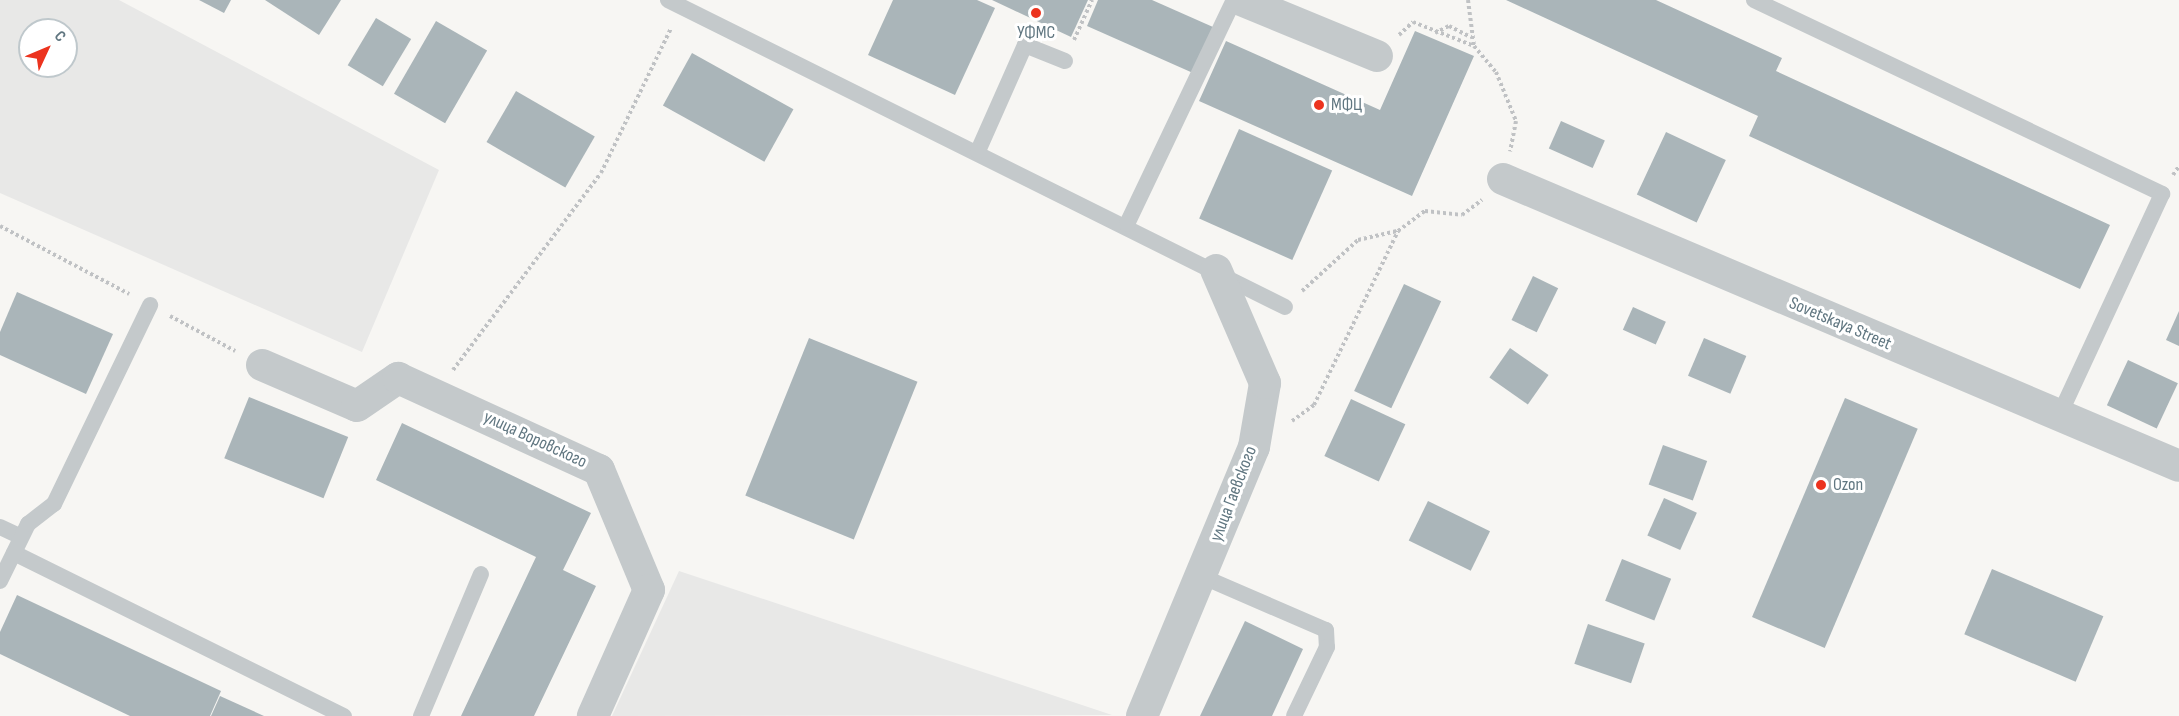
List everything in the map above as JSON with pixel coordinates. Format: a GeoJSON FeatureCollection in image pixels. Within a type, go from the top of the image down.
{"type":"FeatureCollection","features":[{"type":"Feature","properties":{"kind":"street"},"geometry":{"type":"LineString","coordinates":[[1241,0],[1377,56]]}},
{"type":"Feature","properties":{"kind":"street","name":"Sovetskaya Street"},"geometry":{"type":"LineString","coordinates":[[1503,179],[2058,418],[2179,466]]}},
{"type":"Feature","properties":{"kind":"street","name":"улица Гаевского"},"geometry":{"type":"LineString","coordinates":[[1142,716],[1254,447],[1265,383],[1216,270]]}},
{"type":"Feature","properties":{"kind":"street","name":"улица Воровского"},"geometry":{"type":"LineString","coordinates":[[262,365],[357,406],[398,378],[599,470],[649,590],[593,716]]}},
{"type":"Feature","properties":{"kind":"lane"},"geometry":{"type":"LineString","coordinates":[[1128,225],[1234,0]]}},
{"type":"Feature","properties":{"kind":"lane"},"geometry":{"type":"LineString","coordinates":[[1754,0],[2162,194],[2058,418]]}},
{"type":"Feature","properties":{"kind":"lane"},"geometry":{"type":"LineString","coordinates":[[674,4],[1128,225],[1285,307]]}},
{"type":"Feature","properties":{"kind":"lane"},"geometry":{"type":"LineString","coordinates":[[978,151],[1025,45],[1065,61]]}},
{"type":"Feature","properties":{"kind":"lane"},"geometry":{"type":"LineString","coordinates":[[0,581],[27,524],[54,504],[150,305]]}},
{"type":"Feature","properties":{"kind":"lane"},"geometry":{"type":"LineString","coordinates":[[0,527],[21,537]]}},
{"type":"Feature","properties":{"kind":"lane"},"geometry":{"type":"LineString","coordinates":[[14,553],[344,716]]}},
{"type":"Feature","properties":{"kind":"lane"},"geometry":{"type":"LineString","coordinates":[[421,716],[481,574]]}},
{"type":"Feature","properties":{"kind":"lane"},"geometry":{"type":"LineString","coordinates":[[1201,576],[1326,630],[1327,647],[1294,716]]}},
{"type":"Feature","properties":{"kind":"path"},"geometry":{"type":"LineString","coordinates":[[1065,61],[1092,0]]}},
{"type":"Feature","properties":{"kind":"path"},"geometry":{"type":"LineString","coordinates":[[1285,307],[1358,240],[1398,231],[1425,212],[1462,215],[1503,179],[1516,121],[1496,72],[1474,46],[1468,0]]}},
{"type":"Feature","properties":{"kind":"path"},"geometry":{"type":"LineString","coordinates":[[434,394],[601,173],[674,4]]}},
{"type":"Feature","properties":{"kind":"path"},"geometry":{"type":"LineString","coordinates":[[1377,56],[1413,22],[1435,33],[1474,46]]}},
{"type":"Feature","properties":{"kind":"path"},"geometry":{"type":"LineString","coordinates":[[1435,33],[1449,26],[1472,38]]}},
{"type":"Feature","properties":{"kind":"path"},"geometry":{"type":"LineString","coordinates":[[1254,447],[1314,405],[1398,231]]}},
{"type":"Feature","properties":{"kind":"shaded area"},"geometry":{"type":"Polygon","coordinates":[[[0,0],[119,0],[439,170],[362,352],[0,193],[0,0]]]}},
{"type":"Feature","properties":{"kind":"shaded area"},"geometry":{"type":"Polygon","coordinates":[[[679,571],[1112,715],[612,716],[679,571]]]}},
{"type":"Feature","properties":{"kind":"building"},"geometry":{"type":"Polygon","coordinates":[[[199,0],[231,0],[224,13],[199,0]]]}},
{"type":"Feature","properties":{"kind":"building"},"geometry":{"type":"Polygon","coordinates":[[[265,0],[341,0],[319,35],[265,0]]]}},
{"type":"Feature","properties":{"kind":"building"},"geometry":{"type":"Polygon","coordinates":[[[893,0],[977,0],[995,8],[955,95],[868,55],[893,0]]]}},
{"type":"Feature","properties":{"kind":"building"},"geometry":{"type":"Polygon","coordinates":[[[992,0],[1088,0],[1071,37],[992,0]]]}},
{"type":"Feature","properties":{"kind":"building"},"geometry":{"type":"Polygon","coordinates":[[[1098,0],[1152,0],[1213,27],[1193,73],[1087,26],[1098,0]]]}},
{"type":"Feature","properties":{"kind":"building"},"geometry":{"type":"Polygon","coordinates":[[[1506,0],[1656,0],[1782,58],[1776,71],[2110,225],[2080,289],[1749,136],[1758,116],[1506,0]]]}},
{"type":"Feature","properties":{"kind":"building"},"geometry":{"type":"Polygon","coordinates":[[[376,18],[411,39],[383,86],[348,65],[376,18]]]}},
{"type":"Feature","properties":{"kind":"building"},"geometry":{"type":"Polygon","coordinates":[[[436,21],[487,50],[445,123],[394,94],[436,21]]]}},
{"type":"Feature","properties":{"kind":"building"},"geometry":{"type":"Polygon","coordinates":[[[1415,31],[1474,56],[1412,196],[1199,101],[1226,41],[1380,110],[1415,31]]]}},
{"type":"Feature","properties":{"kind":"building"},"geometry":{"type":"Polygon","coordinates":[[[692,53],[793,109],[764,162],[663,105],[692,53]]]}},
{"type":"Feature","properties":{"kind":"building"},"geometry":{"type":"Polygon","coordinates":[[[516,91],[595,137],[565,188],[486,142],[516,91]]]}},
{"type":"Feature","properties":{"kind":"building"},"geometry":{"type":"Polygon","coordinates":[[[1561,121],[1605,141],[1593,168],[1549,148],[1561,121]]]}},
{"type":"Feature","properties":{"kind":"building"},"geometry":{"type":"Polygon","coordinates":[[[1239,129],[1332,170],[1292,260],[1199,219],[1239,129]]]}},
{"type":"Feature","properties":{"kind":"building"},"geometry":{"type":"Polygon","coordinates":[[[1666,132],[1726,160],[1697,222],[1637,195],[1666,132]]]}},
{"type":"Feature","properties":{"kind":"building"},"geometry":{"type":"Polygon","coordinates":[[[1533,276],[1558,288],[1537,332],[1512,320],[1533,276]]]}},
{"type":"Feature","properties":{"kind":"building"},"geometry":{"type":"Polygon","coordinates":[[[1404,284],[1441,301],[1391,408],[1354,391],[1404,284]]]}},
{"type":"Feature","properties":{"kind":"building"},"geometry":{"type":"Polygon","coordinates":[[[17,292],[113,334],[86,394],[0,355],[0,332],[17,292]]]}},
{"type":"Feature","properties":{"kind":"building"},"geometry":{"type":"Polygon","coordinates":[[[1633,307],[1666,322],[1656,344],[1623,330],[1633,307]]]}},
{"type":"Feature","properties":{"kind":"building"},"geometry":{"type":"Polygon","coordinates":[[[2179,311],[2179,346],[2166,340],[2179,311]]]}},
{"type":"Feature","properties":{"kind":"building"},"geometry":{"type":"Polygon","coordinates":[[[809,338],[917,382],[854,539],[745,496],[809,338]]]}},
{"type":"Feature","properties":{"kind":"building"},"geometry":{"type":"Polygon","coordinates":[[[1704,338],[1746,356],[1730,394],[1688,376],[1704,338]]]}},
{"type":"Feature","properties":{"kind":"building"},"geometry":{"type":"Polygon","coordinates":[[[1510,348],[1549,375],[1528,404],[1489,377],[1510,348]]]}},
{"type":"Feature","properties":{"kind":"building"},"geometry":{"type":"Polygon","coordinates":[[[2128,360],[2178,383],[2157,429],[2107,405],[2128,360]]]}},
{"type":"Feature","properties":{"kind":"building"},"geometry":{"type":"Polygon","coordinates":[[[249,397],[348,437],[323,498],[224,458],[249,397]]]}},
{"type":"Feature","properties":{"kind":"building"},"geometry":{"type":"Polygon","coordinates":[[[1845,398],[1918,429],[1825,648],[1752,617],[1845,398]]]}},
{"type":"Feature","properties":{"kind":"building"},"geometry":{"type":"Polygon","coordinates":[[[1351,399],[1405,424],[1379,481],[1324,456],[1351,399]]]}},
{"type":"Feature","properties":{"kind":"building"},"geometry":{"type":"Polygon","coordinates":[[[402,423],[591,513],[563,570],[596,586],[534,716],[461,716],[536,557],[376,480],[402,423]]]}},
{"type":"Feature","properties":{"kind":"building"},"geometry":{"type":"Polygon","coordinates":[[[1663,445],[1707,461],[1693,501],[1649,484],[1663,445]]]}},
{"type":"Feature","properties":{"kind":"building"},"geometry":{"type":"Polygon","coordinates":[[[1664,498],[1697,513],[1680,550],[1647,535],[1664,498]]]}},
{"type":"Feature","properties":{"kind":"building"},"geometry":{"type":"Polygon","coordinates":[[[1428,501],[1490,531],[1471,571],[1409,541],[1428,501]]]}},
{"type":"Feature","properties":{"kind":"building"},"geometry":{"type":"Polygon","coordinates":[[[1622,559],[1671,579],[1654,621],[1605,601],[1622,559]]]}},
{"type":"Feature","properties":{"kind":"building"},"geometry":{"type":"Polygon","coordinates":[[[1992,569],[2103,616],[2076,682],[1964,634],[1992,569]]]}},
{"type":"Feature","properties":{"kind":"building"},"geometry":{"type":"Polygon","coordinates":[[[17,595],[221,691],[210,716],[130,716],[0,654],[0,632],[17,595]]]}},
{"type":"Feature","properties":{"kind":"building"},"geometry":{"type":"Polygon","coordinates":[[[1245,621],[1303,649],[1272,716],[1200,716],[1245,621]]]}},
{"type":"Feature","properties":{"kind":"building"},"geometry":{"type":"Polygon","coordinates":[[[1588,624],[1645,644],[1631,683],[1574,664],[1588,624]]]}},
{"type":"Feature","properties":{"kind":"building"},"geometry":{"type":"Polygon","coordinates":[[[220,696],[264,716],[211,716],[220,696]]]}},
{"type":"Feature","properties":{"kind":"place","name":"УФМС"},"geometry":{"type":"Point","coordinates":[1036,13]}},
{"type":"Feature","properties":{"kind":"place","name":"МФЦ"},"geometry":{"type":"Point","coordinates":[1319,105]}},
{"type":"Feature","properties":{"kind":"place","name":"Ozon"},"geometry":{"type":"Point","coordinates":[1821,485]}}]}
